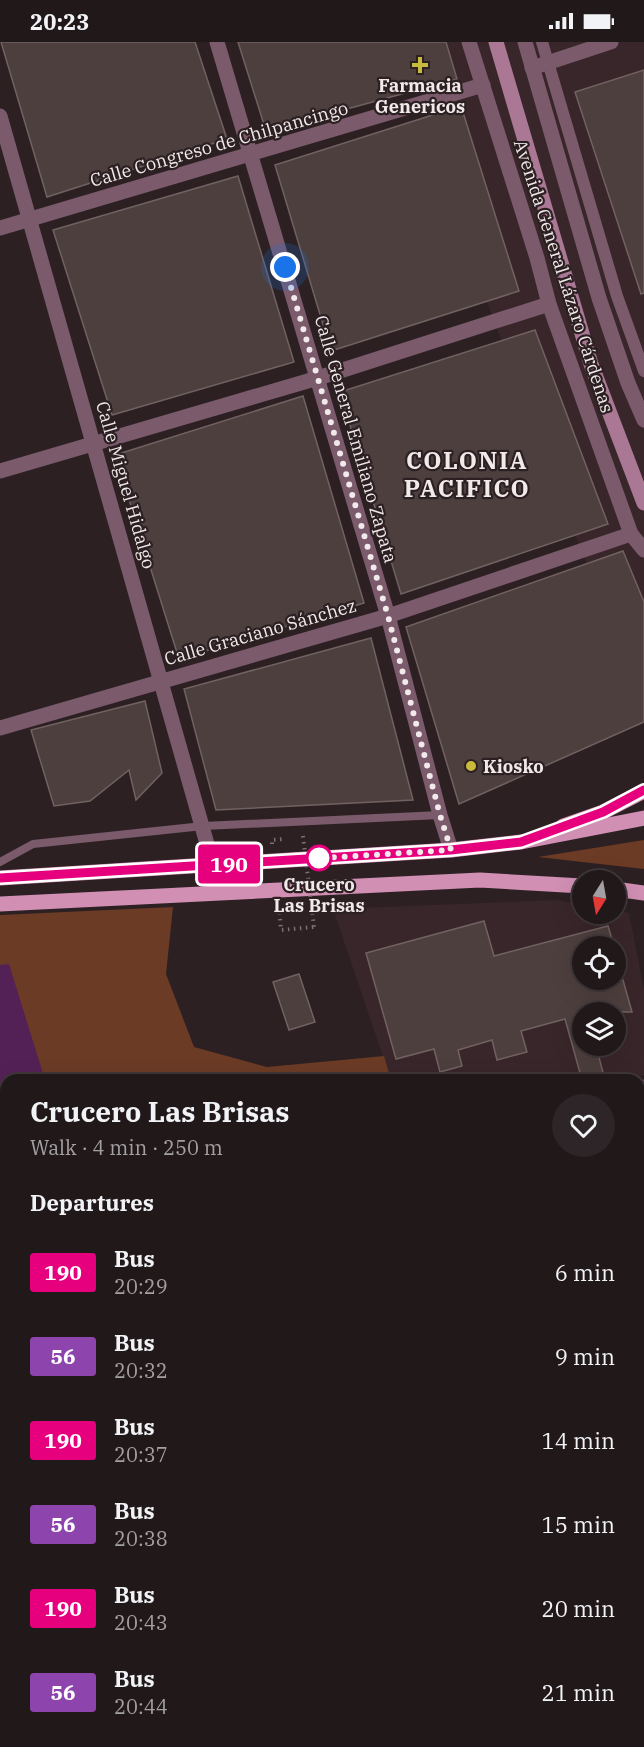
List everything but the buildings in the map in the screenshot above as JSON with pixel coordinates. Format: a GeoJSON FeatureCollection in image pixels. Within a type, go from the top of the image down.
{"type":"FeatureCollection","features":[{"type":"Feature","properties":{"kind":"main road","name":"Avenida General Lázaro Cárdenas"},"geometry":{"type":"LineString","coordinates":[[496,42],[591,364],[644,503]]}},
{"type":"Feature","properties":{"kind":"main road"},"geometry":{"type":"LineString","coordinates":[[521,842],[603,812],[644,790]]}},
{"type":"Feature","properties":{"kind":"main road"},"geometry":{"type":"LineString","coordinates":[[0,878],[451,850],[521,842],[644,818]]}},
{"type":"Feature","properties":{"kind":"main road"},"geometry":{"type":"LineString","coordinates":[[0,904],[480,880],[572,885]]}},
{"type":"Feature","properties":{"kind":"main road"},"geometry":{"type":"LineString","coordinates":[[626,890],[644,892]]}},
{"type":"Feature","properties":{"kind":"street","name":"Calle General Emiliano Zapata"},"geometry":{"type":"LineString","coordinates":[[217,42],[388,616],[451,850]]}},
{"type":"Feature","properties":{"kind":"street","name":"Avenida General Lázaro Cárdenas"},"geometry":{"type":"LineString","coordinates":[[469,42],[537,258],[549,304],[631,534],[644,550]]}},
{"type":"Feature","properties":{"kind":"street","name":"Avenida General Lázaro Cárdenas"},"geometry":{"type":"LineString","coordinates":[[525,42],[599,298],[628,383],[644,420]]}},
{"type":"Feature","properties":{"kind":"street"},"geometry":{"type":"LineString","coordinates":[[543,42],[617,296],[644,370]]}},
{"type":"Feature","properties":{"kind":"street"},"geometry":{"type":"LineString","coordinates":[[532,68],[610,42]]}},
{"type":"Feature","properties":{"kind":"street","name":"Calle Congreso de Chilpancingo"},"geometry":{"type":"LineString","coordinates":[[0,228],[483,86]]}},
{"type":"Feature","properties":{"kind":"street","name":"Calle Miguel Hidalgo"},"geometry":{"type":"LineString","coordinates":[[0,116],[213,865]]}},
{"type":"Feature","properties":{"kind":"street"},"geometry":{"type":"LineString","coordinates":[[0,471],[318,378],[549,304]]}},
{"type":"Feature","properties":{"kind":"street","name":"Calle Graciano Sánchez"},"geometry":{"type":"LineString","coordinates":[[0,728],[388,616],[631,534]]}},
{"type":"Feature","properties":{"kind":"lane"},"geometry":{"type":"LineString","coordinates":[[0,862],[33,844],[202,826],[440,815]]}},
{"type":"Feature","properties":{"kind":"path"},"geometry":{"type":"LineString","coordinates":[[278,900],[281,930],[314,927],[303,836]]}},
{"type":"Feature","properties":{"kind":"shaded area"},"geometry":{"type":"Polygon","coordinates":[[[405,42],[644,42],[644,699],[565,512],[479,280],[405,42]]]}},
{"type":"Feature","properties":{"kind":"shaded area"},"geometry":{"type":"Polygon","coordinates":[[[644,840],[644,869],[538,857],[644,840]]]}},
{"type":"Feature","properties":{"kind":"shaded area"},"geometry":{"type":"Polygon","coordinates":[[[558,900],[572,903],[572,924],[626,924],[626,912],[629,913],[644,989],[644,1074],[389,1074],[333,909],[558,900]]]}},
{"type":"Feature","properties":{"kind":"shaded area"},"geometry":{"type":"Polygon","coordinates":[[[173,907],[166,974],[194,1047],[267,1067],[384,1056],[389,1074],[0,1074],[0,915],[173,907]]]}},
{"type":"Feature","properties":{"kind":"shaded area"},"geometry":{"type":"Polygon","coordinates":[[[9,964],[43,1074],[0,1074],[0,965],[9,964]]]}},
{"type":"Feature","properties":{"kind":"bus line","name":"190"},"geometry":{"type":"LineString","coordinates":[[0,878],[451,850],[521,842],[603,812],[644,790]]}},
{"type":"Feature","properties":{"kind":"place","name":"Farmacia Genericos"},"geometry":{"type":"Point","coordinates":[420,65]}},
{"type":"Feature","properties":{"kind":"place","name":"Kiosko"},"geometry":{"type":"Point","coordinates":[471,766]}},
{"type":"Feature","properties":{"kind":"place","name":"Crucero Las Brisas"},"geometry":{"type":"Point","coordinates":[319,858]}},
{"type":"Feature","properties":{"kind":"district","name":"COLONIA PACIFICO"},"geometry":{"type":"Point","coordinates":[467,474]}},
{"type":"Feature","properties":{"kind":"route"},"geometry":{"type":"LineString","coordinates":[[285,267],[388,616],[451,850],[308,859],[319,858]]}}]}
